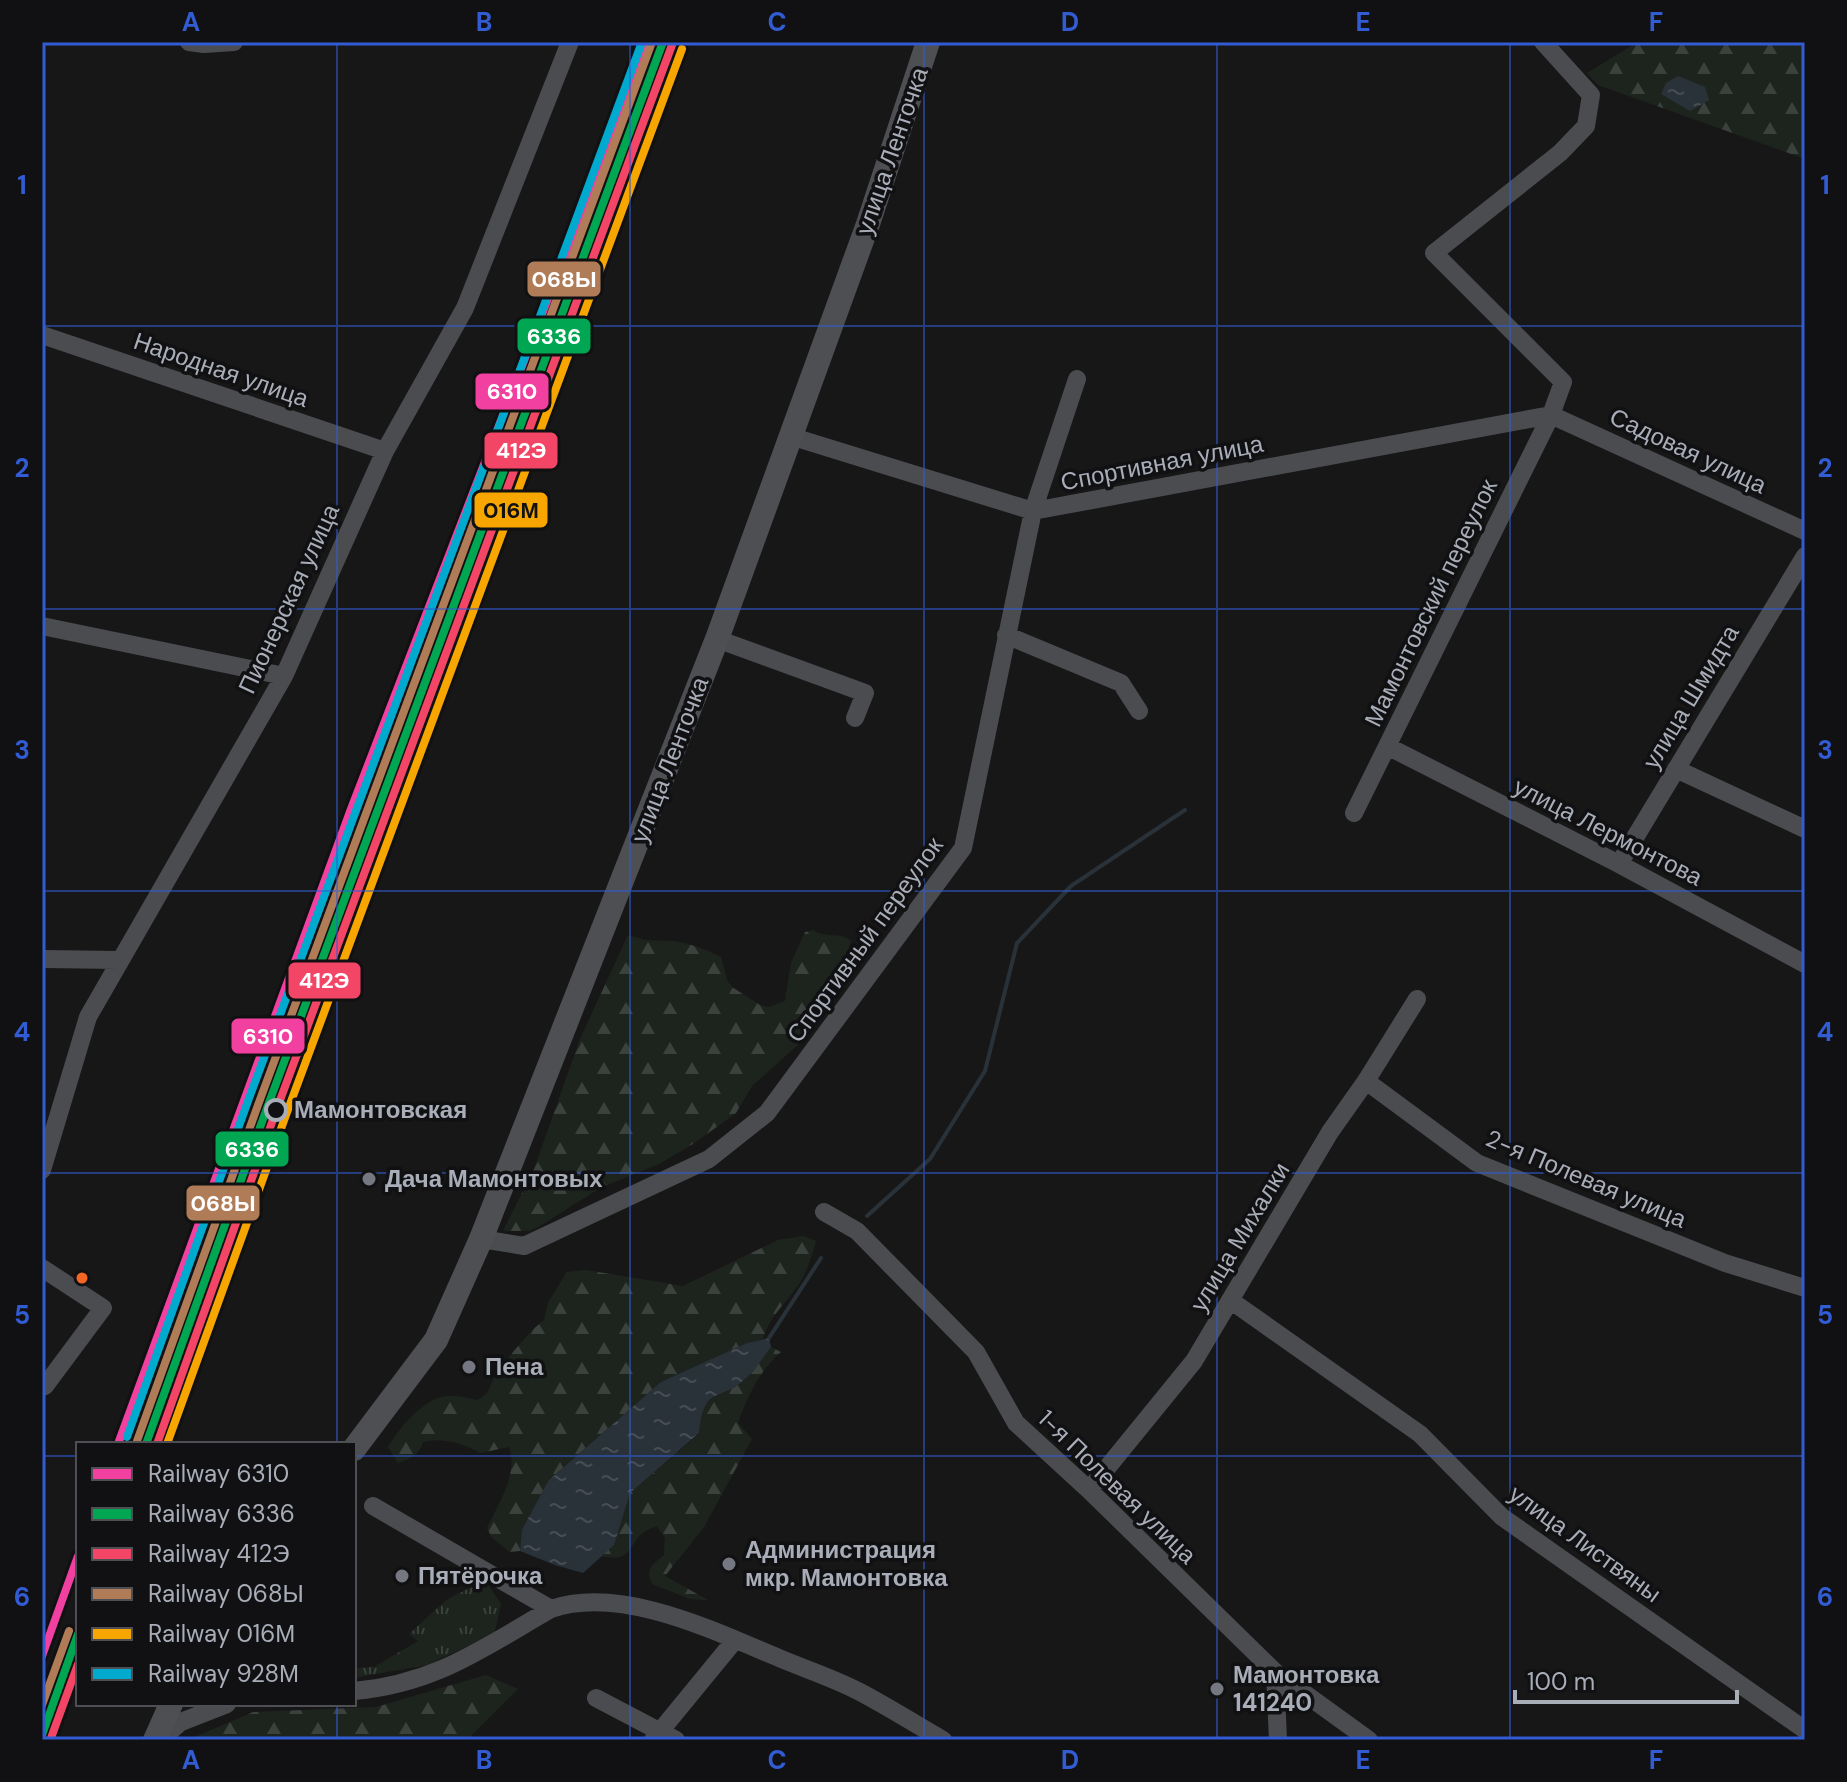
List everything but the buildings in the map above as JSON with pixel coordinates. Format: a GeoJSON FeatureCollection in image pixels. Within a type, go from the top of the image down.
{"type":"FeatureCollection","features":[{"type":"Feature","properties":{"kind":"main road","name":"улица Ленточка"},"geometry":{"type":"LineString","coordinates":[[356,1446],[436,1340],[481,1239],[717,639],[868,224],[928,42]]}},
{"type":"Feature","properties":{"kind":"main road"},"geometry":{"type":"LineString","coordinates":[[157,1740],[170,1706]]}},
{"type":"Feature","properties":{"kind":"street"},"geometry":{"type":"LineString","coordinates":[[189,42],[234,42]]}},
{"type":"Feature","properties":{"kind":"street","name":"Пионерская улица"},"geometry":{"type":"LineString","coordinates":[[42,1170],[88,1017],[284,676],[385,451],[465,308],[570,42]]}},
{"type":"Feature","properties":{"kind":"street","name":"Мамонтовский переулок"},"geometry":{"type":"LineString","coordinates":[[1354,813],[1551,415],[1563,382],[1434,253],[1560,153],[1586,126],[1591,95],[1543,42]]}},
{"type":"Feature","properties":{"kind":"street","name":"Народная улица"},"geometry":{"type":"LineString","coordinates":[[42,335],[385,451]]}},
{"type":"Feature","properties":{"kind":"street","name":"Спортивный переулок"},"geometry":{"type":"LineString","coordinates":[[481,1239],[524,1246],[709,1159],[767,1113],[963,848],[1033,511],[1077,379]]}},
{"type":"Feature","properties":{"kind":"street","name":"Спортивная улица"},"geometry":{"type":"LineString","coordinates":[[790,436],[1033,511],[1551,415]]}},
{"type":"Feature","properties":{"kind":"street","name":"Садовая улица"},"geometry":{"type":"LineString","coordinates":[[1551,415],[1805,531]]}},
{"type":"Feature","properties":{"kind":"street","name":"улица Шмидта"},"geometry":{"type":"LineString","coordinates":[[1619,864],[1805,556]]}},
{"type":"Feature","properties":{"kind":"street"},"geometry":{"type":"LineString","coordinates":[[42,626],[284,676]]}},
{"type":"Feature","properties":{"kind":"street"},"geometry":{"type":"LineString","coordinates":[[1006,635],[1121,683],[1139,711]]}},
{"type":"Feature","properties":{"kind":"street"},"geometry":{"type":"LineString","coordinates":[[717,639],[865,693],[855,718]]}},
{"type":"Feature","properties":{"kind":"street","name":"улица Лермонтова"},"geometry":{"type":"LineString","coordinates":[[1387,746],[1619,864],[1805,964]]}},
{"type":"Feature","properties":{"kind":"street"},"geometry":{"type":"LineString","coordinates":[[1676,769],[1805,829]]}},
{"type":"Feature","properties":{"kind":"street"},"geometry":{"type":"LineString","coordinates":[[42,959],[119,960]]}},
{"type":"Feature","properties":{"kind":"street","name":"улица Михалки"},"geometry":{"type":"LineString","coordinates":[[1089,1490],[1194,1361],[1330,1132],[1417,999]]}},
{"type":"Feature","properties":{"kind":"street","name":"2-я Полевая улица"},"geometry":{"type":"LineString","coordinates":[[1366,1081],[1477,1163],[1725,1263],[1805,1288]]}},
{"type":"Feature","properties":{"kind":"street","name":"1-я Полевая улица"},"geometry":{"type":"LineString","coordinates":[[824,1212],[857,1231],[976,1352],[1016,1423],[1275,1672],[1369,1740]]}},
{"type":"Feature","properties":{"kind":"street"},"geometry":{"type":"LineString","coordinates":[[42,1268],[103,1308],[42,1387]]}},
{"type":"Feature","properties":{"kind":"street","name":"улица Листвяны"},"geometry":{"type":"LineString","coordinates":[[1230,1300],[1420,1434],[1502,1517],[1805,1730]]}},
{"type":"Feature","properties":{"kind":"street"},"geometry":{"type":"LineString","coordinates":[[373,1506],[551,1609]]}},
{"type":"Feature","properties":{"kind":"street"},"geometry":{"type":"LineString","coordinates":[[356,1691],[396,1684],[446,1669],[551,1609],[581,1602],[627,1605],[668,1615],[856,1690],[943,1740]]}},
{"type":"Feature","properties":{"kind":"street"},"geometry":{"type":"LineString","coordinates":[[655,1736],[735,1640]]}},
{"type":"Feature","properties":{"kind":"street"},"geometry":{"type":"LineString","coordinates":[[1275,1672],[1278,1740]]}},
{"type":"Feature","properties":{"kind":"street"},"geometry":{"type":"LineString","coordinates":[[596,1698],[655,1736],[676,1740]]}},
{"type":"Feature","properties":{"kind":"street"},"geometry":{"type":"LineString","coordinates":[[157,1740],[181,1722],[219,1706]]}},
{"type":"Feature","properties":{"kind":"green space"},"geometry":{"type":"Polygon","coordinates":[[[1638,42],[1799,42],[1805,49],[1805,159],[1598,85],[1587,73],[1638,42]]]}},
{"type":"Feature","properties":{"kind":"green space"},"geometry":{"type":"Polygon","coordinates":[[[813,930],[851,941],[840,979],[826,1011],[801,1042],[752,1086],[736,1113],[659,1164],[600,1188],[540,1226],[529,1231],[503,1231],[534,1169],[580,1039],[628,935],[646,940],[684,943],[721,957],[732,987],[760,1005],[769,1007],[785,1001],[791,963],[805,932],[813,930]]]}},
{"type":"Feature","properties":{"kind":"green space"},"geometry":{"type":"Polygon","coordinates":[[[803,1236],[816,1241],[809,1264],[799,1284],[769,1324],[763,1339],[747,1343],[661,1382],[548,1481],[522,1530],[520,1551],[510,1552],[492,1538],[487,1528],[509,1478],[509,1447],[480,1453],[452,1442],[423,1442],[414,1456],[398,1463],[388,1447],[405,1424],[428,1403],[446,1396],[478,1400],[488,1392],[496,1372],[544,1320],[548,1303],[567,1272],[586,1270],[683,1286],[778,1240],[803,1236]]]}},
{"type":"Feature","properties":{"kind":"green space"},"geometry":{"type":"Polygon","coordinates":[[[771,1347],[781,1352],[755,1384],[738,1423],[752,1439],[704,1527],[665,1576],[708,1600],[690,1599],[652,1584],[649,1575],[651,1568],[664,1555],[665,1538],[657,1526],[644,1532],[624,1555],[611,1558],[601,1556],[614,1545],[630,1493],[699,1434],[709,1400],[746,1378],[771,1347]]]}},
{"type":"Feature","properties":{"kind":"green space"},"geometry":{"type":"Polygon","coordinates":[[[485,1580],[501,1604],[494,1635],[426,1665],[356,1678],[356,1668],[374,1667],[418,1641],[409,1634],[446,1600],[485,1580]]]}},
{"type":"Feature","properties":{"kind":"green space"},"geometry":{"type":"Polygon","coordinates":[[[486,1675],[518,1689],[467,1740],[195,1740],[197,1736],[253,1712],[376,1707],[486,1675]]]}},
{"type":"Feature","properties":{"kind":"water"},"geometry":{"type":"Polygon","coordinates":[[[1678,76],[1705,87],[1709,100],[1690,111],[1661,94],[1666,83],[1678,76]]]}},
{"type":"Feature","properties":{"kind":"water"},"geometry":{"type":"Polygon","coordinates":[[[769,1338],[771,1347],[750,1375],[709,1400],[699,1433],[630,1493],[614,1545],[583,1573],[520,1551],[522,1530],[548,1481],[661,1382],[747,1343],[769,1338]]]}},
{"type":"Feature","properties":{"kind":"waterway"},"geometry":{"type":"LineString","coordinates":[[867,1216],[930,1159],[985,1071],[1017,943],[1071,886],[1185,810]]}},
{"type":"Feature","properties":{"kind":"waterway"},"geometry":{"type":"LineString","coordinates":[[769,1338],[821,1258]]}},
{"type":"Feature","properties":{"kind":"rail line","name":"928М"},"geometry":{"type":"LineString","coordinates":[[127,1437],[248,1101],[642,42]]}},
{"type":"Feature","properties":{"kind":"rail line","name":"6310"},"geometry":{"type":"LineString","coordinates":[[119,1442],[351,809],[647,42]]}},
{"type":"Feature","properties":{"kind":"rail line","name":"068Ы"},"geometry":{"type":"LineString","coordinates":[[137,1441],[258,1105],[652,42]]}},
{"type":"Feature","properties":{"kind":"rail line","name":"6336"},"geometry":{"type":"LineString","coordinates":[[147,1442],[267,1108],[663,42]]}},
{"type":"Feature","properties":{"kind":"rail line","name":"412Э"},"geometry":{"type":"LineString","coordinates":[[158,1442],[276,1111],[672,45]]}},
{"type":"Feature","properties":{"kind":"rail line","name":"016М"},"geometry":{"type":"LineString","coordinates":[[168,1442],[682,49]]}},
{"type":"Feature","properties":{"kind":"rail line","name":"6310"},"geometry":{"type":"LineString","coordinates":[[42,1656],[76,1562]]}},
{"type":"Feature","properties":{"kind":"rail line","name":"068Ы"},"geometry":{"type":"LineString","coordinates":[[42,1705],[69,1631]]}},
{"type":"Feature","properties":{"kind":"rail line","name":"6336"},"geometry":{"type":"LineString","coordinates":[[42,1735],[76,1640]]}},
{"type":"Feature","properties":{"kind":"rail line","name":"412Э"},"geometry":{"type":"LineString","coordinates":[[51,1738],[76,1669]]}},
{"type":"Feature","properties":{"kind":"place","name":"Мамонтовская"},"geometry":{"type":"Point","coordinates":[276,1110]}},
{"type":"Feature","properties":{"kind":"place","name":"Дача Мамонтовых"},"geometry":{"type":"Point","coordinates":[369,1179]}},
{"type":"Feature","properties":{"kind":"place","name":"Пена"},"geometry":{"type":"Point","coordinates":[469,1367]}},
{"type":"Feature","properties":{"kind":"place","name":"Администрация мкр. Мамонтовка"},"geometry":{"type":"Point","coordinates":[729,1564]}},
{"type":"Feature","properties":{"kind":"place","name":"Пятёрочка"},"geometry":{"type":"Point","coordinates":[402,1576]}},
{"type":"Feature","properties":{"kind":"place","name":"Мамонтовка 141240"},"geometry":{"type":"Point","coordinates":[1217,1689]}}]}
